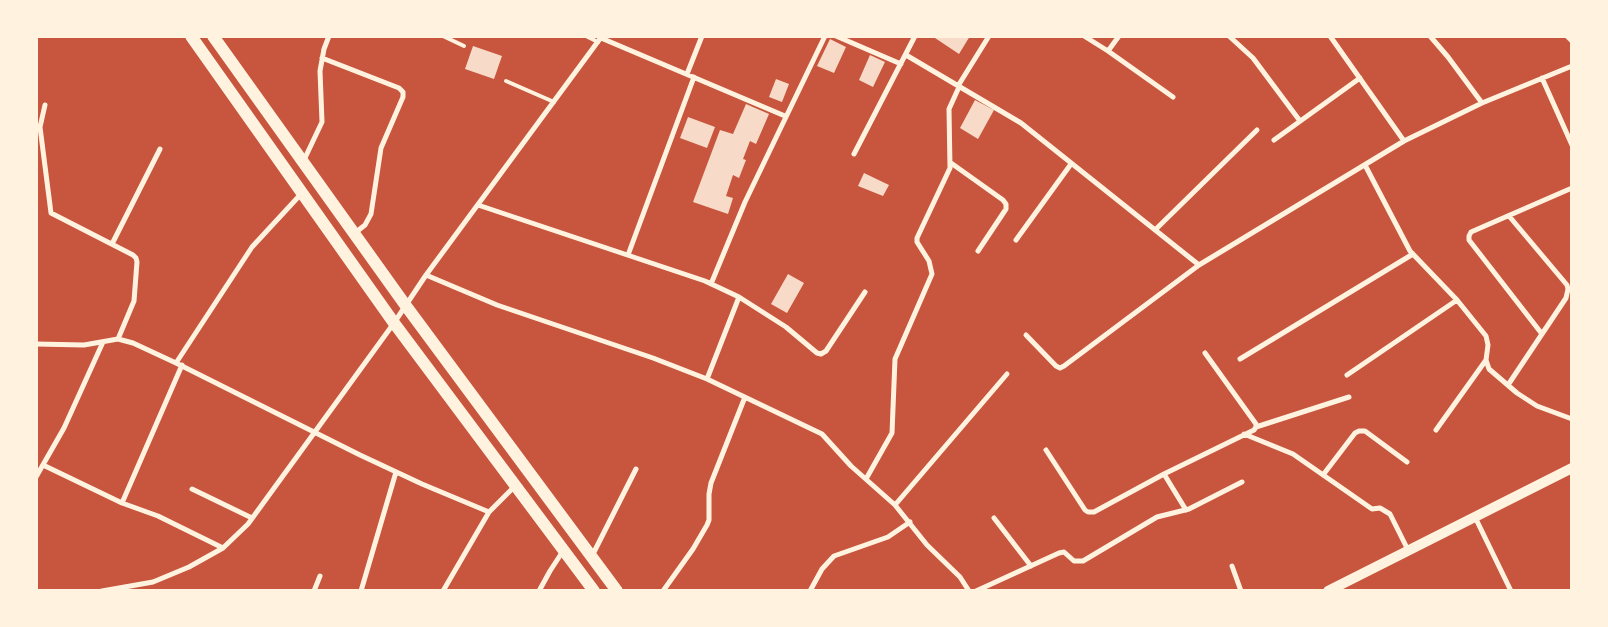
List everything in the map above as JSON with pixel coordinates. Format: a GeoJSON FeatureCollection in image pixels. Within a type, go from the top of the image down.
{"type":"FeatureCollection","features":[{"type":"Feature","properties":{"kind":"highway"},"geometry":{"type":"LineString","coordinates":[[191,36],[394,323],[594,591]]}},
{"type":"Feature","properties":{"kind":"highway"},"geometry":{"type":"LineString","coordinates":[[213,36],[406,306],[617,591]]}},
{"type":"Feature","properties":{"kind":"highway"},"geometry":{"type":"LineString","coordinates":[[479,438],[495,426]]}},
{"type":"Feature","properties":{"kind":"main road"},"geometry":{"type":"LineString","coordinates":[[1334,590],[1408,550],[1572,468]]}},
{"type":"Feature","properties":{"kind":"street"},"geometry":{"type":"LineString","coordinates":[[303,163],[322,122],[320,71],[324,49],[329,36]]}},
{"type":"Feature","properties":{"kind":"street"},"geometry":{"type":"LineString","coordinates":[[687,74],[702,36]]}},
{"type":"Feature","properties":{"kind":"street"},"geometry":{"type":"LineString","coordinates":[[712,284],[745,202],[825,36]]}},
{"type":"Feature","properties":{"kind":"street"},"geometry":{"type":"LineString","coordinates":[[836,36],[901,64]]}},
{"type":"Feature","properties":{"kind":"street"},"geometry":{"type":"LineString","coordinates":[[854,154],[915,36]]}},
{"type":"Feature","properties":{"kind":"street"},"geometry":{"type":"LineString","coordinates":[[866,479],[892,433],[895,359],[932,274],[929,261],[918,246],[918,238],[949,173],[951,163],[949,109],[958,86],[989,36]]}},
{"type":"Feature","properties":{"kind":"street"},"geometry":{"type":"LineString","coordinates":[[1084,36],[1173,97]]}},
{"type":"Feature","properties":{"kind":"street"},"geometry":{"type":"LineString","coordinates":[[1108,51],[1118,36]]}},
{"type":"Feature","properties":{"kind":"street"},"geometry":{"type":"LineString","coordinates":[[1229,36],[1253,58],[1300,121]]}},
{"type":"Feature","properties":{"kind":"street"},"geometry":{"type":"LineString","coordinates":[[1330,36],[1404,141]]}},
{"type":"Feature","properties":{"kind":"street"},"geometry":{"type":"LineString","coordinates":[[1430,36],[1482,103]]}},
{"type":"Feature","properties":{"kind":"street"},"geometry":{"type":"LineString","coordinates":[[1567,36],[1572,41]]}},
{"type":"Feature","properties":{"kind":"street"},"geometry":{"type":"LineString","coordinates":[[102,591],[146,584],[189,567],[223,548],[252,518],[426,276],[601,39],[785,116]]}},
{"type":"Feature","properties":{"kind":"street"},"geometry":{"type":"LineString","coordinates":[[906,55],[1021,123],[1199,265]]}},
{"type":"Feature","properties":{"kind":"street"},"geometry":{"type":"LineString","coordinates":[[322,58],[399,88],[403,92],[403,97],[381,148],[370,214],[365,224],[355,233]]}},
{"type":"Feature","properties":{"kind":"street"},"geometry":{"type":"LineString","coordinates":[[1026,335],[1060,368],[1199,265],[1404,141],[1482,103],[1572,66]]}},
{"type":"Feature","properties":{"kind":"street"},"geometry":{"type":"LineString","coordinates":[[628,255],[694,77]]}},
{"type":"Feature","properties":{"kind":"street"},"geometry":{"type":"LineString","coordinates":[[1274,140],[1360,78]]}},
{"type":"Feature","properties":{"kind":"street"},"geometry":{"type":"LineString","coordinates":[[1542,78],[1572,145]]}},
{"type":"Feature","properties":{"kind":"street"},"geometry":{"type":"LineString","coordinates":[[44,105],[40,127],[51,213],[133,254],[137,262],[134,301],[118,339]]}},
{"type":"Feature","properties":{"kind":"street"},"geometry":{"type":"LineString","coordinates":[[1155,230],[1257,130]]}},
{"type":"Feature","properties":{"kind":"street"},"geometry":{"type":"LineString","coordinates":[[112,244],[160,149]]}},
{"type":"Feature","properties":{"kind":"street"},"geometry":{"type":"LineString","coordinates":[[951,163],[1006,204],[1006,209],[978,251]]}},
{"type":"Feature","properties":{"kind":"street"},"geometry":{"type":"LineString","coordinates":[[1016,240],[1071,164]]}},
{"type":"Feature","properties":{"kind":"street"},"geometry":{"type":"LineString","coordinates":[[1365,165],[1413,254],[1457,300],[1486,336],[1488,345],[1486,360],[1489,369],[1537,406],[1572,418]]}},
{"type":"Feature","properties":{"kind":"street"},"geometry":{"type":"LineString","coordinates":[[1542,334],[1469,240],[1469,236],[1472,232],[1572,188]]}},
{"type":"Feature","properties":{"kind":"street"},"geometry":{"type":"LineString","coordinates":[[122,503],[179,364],[252,247],[301,193]]}},
{"type":"Feature","properties":{"kind":"street"},"geometry":{"type":"LineString","coordinates":[[478,205],[712,284],[739,296],[786,327],[821,354],[826,351],[865,292]]}},
{"type":"Feature","properties":{"kind":"street"},"geometry":{"type":"LineString","coordinates":[[1508,385],[1566,298],[1568,289],[1567,285],[1509,216]]}},
{"type":"Feature","properties":{"kind":"street"},"geometry":{"type":"LineString","coordinates":[[1240,360],[1413,254]]}},
{"type":"Feature","properties":{"kind":"street"},"geometry":{"type":"LineString","coordinates":[[426,276],[497,305],[653,358],[707,379],[822,434],[851,466],[895,505],[927,545],[955,572],[969,591]]}},
{"type":"Feature","properties":{"kind":"street"},"geometry":{"type":"LineString","coordinates":[[707,379],[739,296]]}},
{"type":"Feature","properties":{"kind":"street"},"geometry":{"type":"LineString","coordinates":[[1347,375],[1457,300]]}},
{"type":"Feature","properties":{"kind":"street"},"geometry":{"type":"LineString","coordinates":[[36,344],[84,345],[118,339],[133,343],[179,364],[313,433],[396,472],[489,512]]}},
{"type":"Feature","properties":{"kind":"street"},"geometry":{"type":"LineString","coordinates":[[37,475],[64,428],[103,342]]}},
{"type":"Feature","properties":{"kind":"street"},"geometry":{"type":"LineString","coordinates":[[1205,353],[1256,424],[1256,427]]}},
{"type":"Feature","properties":{"kind":"street"},"geometry":{"type":"LineString","coordinates":[[1436,430],[1486,360]]}},
{"type":"Feature","properties":{"kind":"street"},"geometry":{"type":"LineString","coordinates":[[895,505],[1007,374]]}},
{"type":"Feature","properties":{"kind":"street"},"geometry":{"type":"LineString","coordinates":[[663,591],[693,549],[707,525],[709,520],[711,483],[745,397]]}},
{"type":"Feature","properties":{"kind":"street"},"geometry":{"type":"LineString","coordinates":[[1046,450],[1085,510],[1094,512],[1256,427],[1349,397]]}},
{"type":"Feature","properties":{"kind":"street"},"geometry":{"type":"LineString","coordinates":[[1323,475],[1355,433],[1359,431],[1365,431],[1407,462]]}},
{"type":"Feature","properties":{"kind":"street"},"geometry":{"type":"LineString","coordinates":[[1244,434],[1293,454],[1372,508],[1380,508],[1390,514],[1408,550]]}},
{"type":"Feature","properties":{"kind":"street"},"geometry":{"type":"LineString","coordinates":[[43,465],[122,503],[158,516],[223,548]]}},
{"type":"Feature","properties":{"kind":"street"},"geometry":{"type":"LineString","coordinates":[[591,557],[636,470]]}},
{"type":"Feature","properties":{"kind":"street"},"geometry":{"type":"LineString","coordinates":[[361,591],[396,472]]}},
{"type":"Feature","properties":{"kind":"street"},"geometry":{"type":"LineString","coordinates":[[1164,474],[1186,510]]}},
{"type":"Feature","properties":{"kind":"street"},"geometry":{"type":"LineString","coordinates":[[976,591],[1059,552],[1064,552],[1074,561],[1083,561],[1158,517],[1186,510],[1242,482]]}},
{"type":"Feature","properties":{"kind":"street"},"geometry":{"type":"LineString","coordinates":[[443,591],[489,512],[515,486]]}},
{"type":"Feature","properties":{"kind":"street"},"geometry":{"type":"LineString","coordinates":[[192,489],[252,518]]}},
{"type":"Feature","properties":{"kind":"street"},"geometry":{"type":"LineString","coordinates":[[1475,517],[1511,591]]}},
{"type":"Feature","properties":{"kind":"street"},"geometry":{"type":"LineString","coordinates":[[994,518],[1031,566]]}},
{"type":"Feature","properties":{"kind":"street"},"geometry":{"type":"LineString","coordinates":[[810,591],[822,570],[834,556],[888,537],[910,522]]}},
{"type":"Feature","properties":{"kind":"street"},"geometry":{"type":"LineString","coordinates":[[538,591],[564,550]]}},
{"type":"Feature","properties":{"kind":"street"},"geometry":{"type":"LineString","coordinates":[[1232,566],[1241,591]]}},
{"type":"Feature","properties":{"kind":"street"},"geometry":{"type":"LineString","coordinates":[[314,591],[320,576]]}},
{"type":"Feature","properties":{"kind":"street"},"geometry":{"type":"LineString","coordinates":[[145,591],[146,584]]}},
{"type":"Feature","properties":{"kind":"lane"},"geometry":{"type":"LineString","coordinates":[[443,36],[464,46]]}},
{"type":"Feature","properties":{"kind":"lane"},"geometry":{"type":"LineString","coordinates":[[586,36],[601,39]]}},
{"type":"Feature","properties":{"kind":"lane"},"geometry":{"type":"LineString","coordinates":[[506,81],[554,102]]}},
{"type":"Feature","properties":{"kind":"building"},"geometry":{"type":"Polygon","coordinates":[[[936,36],[970,36],[959,54],[935,38],[936,36]]]}},
{"type":"Feature","properties":{"kind":"building"},"geometry":{"type":"Polygon","coordinates":[[[830,39],[846,47],[834,73],[817,66],[830,39]]]}},
{"type":"Feature","properties":{"kind":"building"},"geometry":{"type":"Polygon","coordinates":[[[473,46],[502,56],[494,79],[465,69],[473,46]]]}},
{"type":"Feature","properties":{"kind":"building"},"geometry":{"type":"Polygon","coordinates":[[[870,55],[885,62],[873,87],[859,80],[870,55]]]}},
{"type":"Feature","properties":{"kind":"building"},"geometry":{"type":"Polygon","coordinates":[[[776,79],[789,84],[782,102],[769,97],[776,79]]]}},
{"type":"Feature","properties":{"kind":"building"},"geometry":{"type":"Polygon","coordinates":[[[975,100],[994,110],[978,139],[960,128],[975,100]]]}},
{"type":"Feature","properties":{"kind":"building"},"geometry":{"type":"Polygon","coordinates":[[[746,104],[769,114],[756,144],[750,141],[743,159],[746,160],[739,178],[733,175],[726,196],[733,198],[728,214],[693,202],[720,130],[733,134],[746,104]]]}},
{"type":"Feature","properties":{"kind":"building"},"geometry":{"type":"Polygon","coordinates":[[[688,117],[715,127],[707,148],[680,138],[688,117]]]}},
{"type":"Feature","properties":{"kind":"building"},"geometry":{"type":"Polygon","coordinates":[[[864,173],[889,185],[883,196],[858,186],[864,173]]]}},
{"type":"Feature","properties":{"kind":"building"},"geometry":{"type":"Polygon","coordinates":[[[788,274],[804,283],[787,313],[771,304],[788,274]]]}}]}
